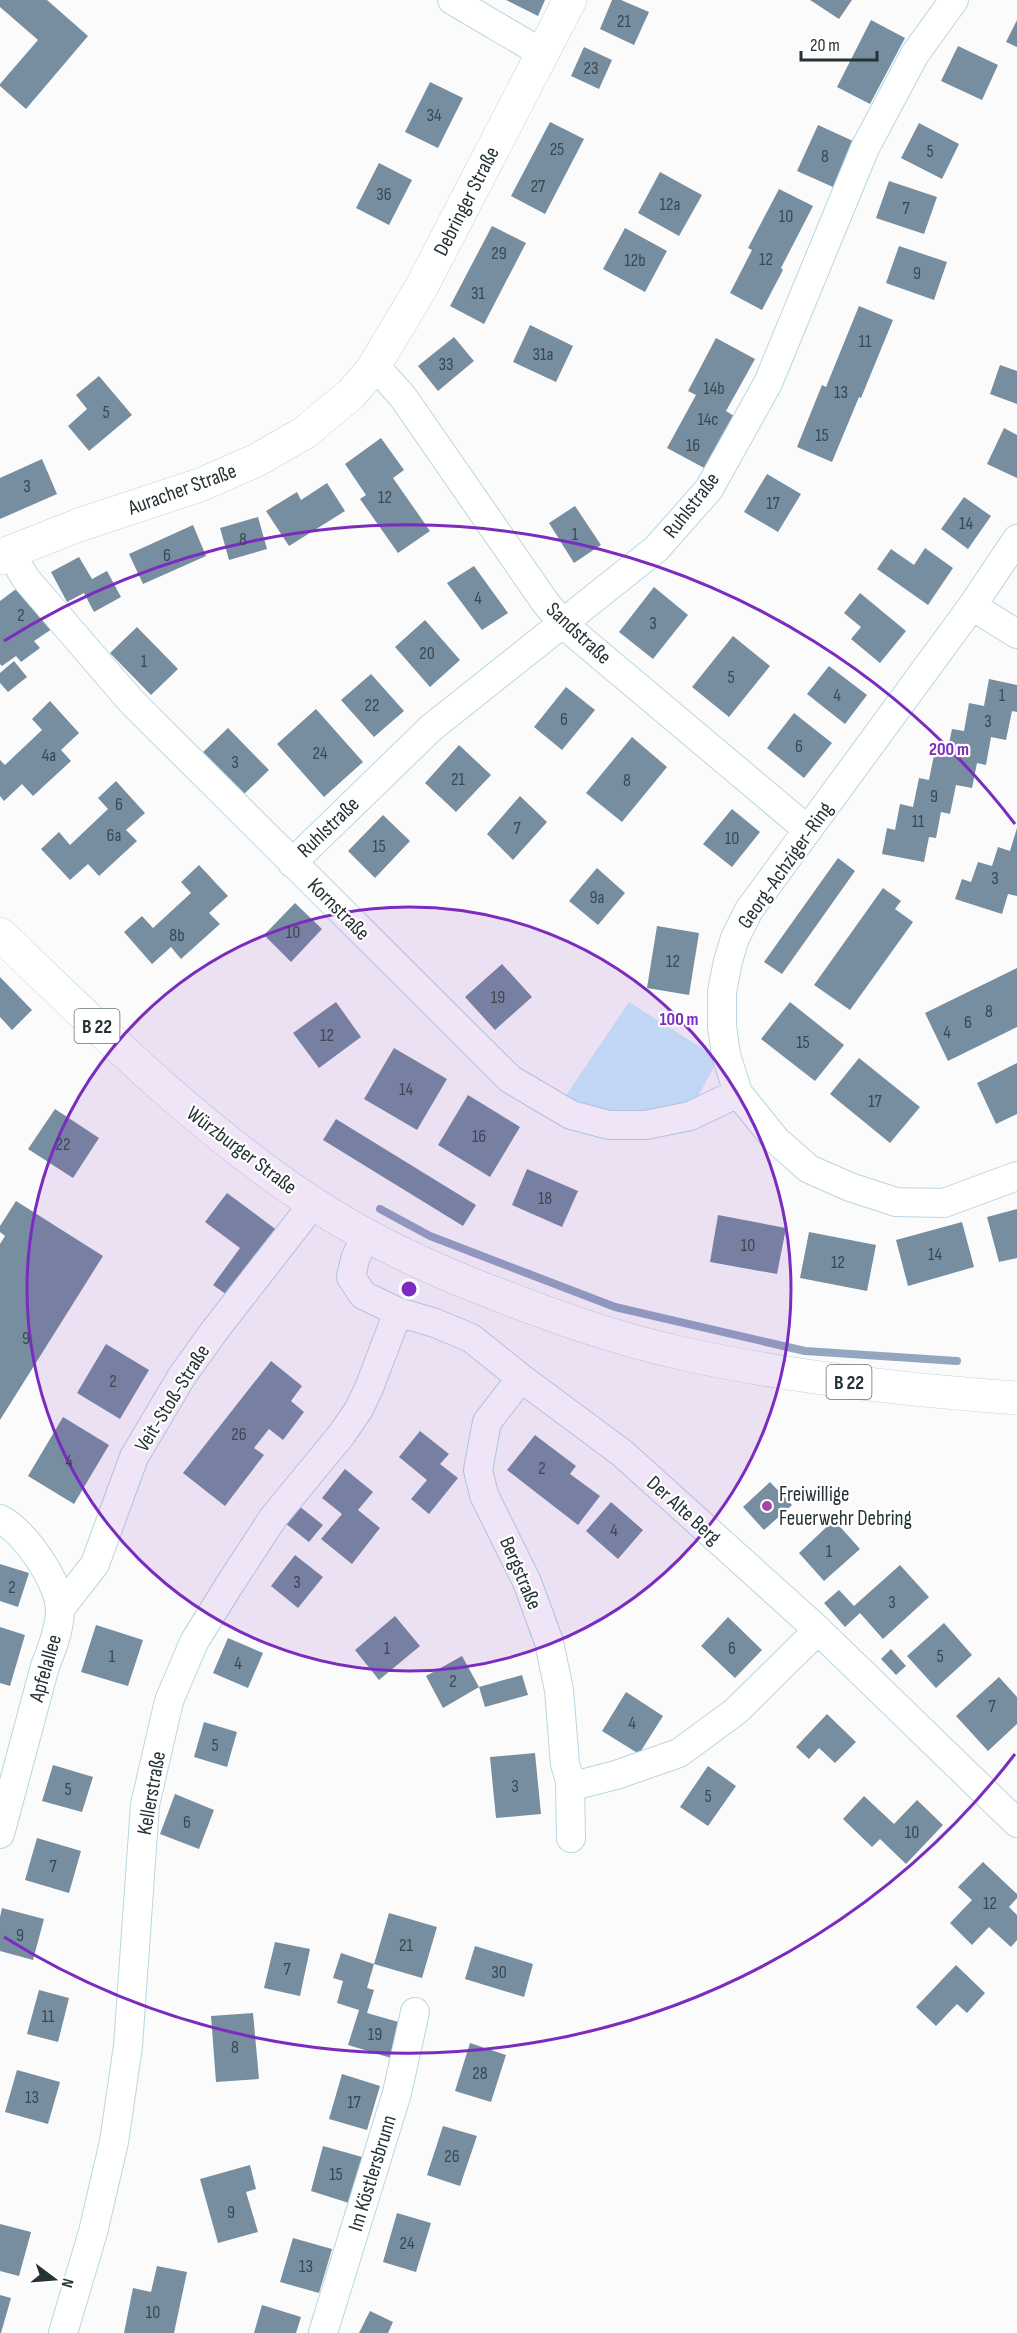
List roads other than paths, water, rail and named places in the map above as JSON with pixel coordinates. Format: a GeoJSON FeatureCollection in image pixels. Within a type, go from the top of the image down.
{"type":"FeatureCollection","features":[{"type":"Feature","properties":{"kind":"main road","name":"Debringer Straße"},"geometry":{"type":"LineString","coordinates":[[351,394],[372,370],[422,286],[570,0]]}},
{"type":"Feature","properties":{"kind":"main road","name":"Auracher Straße"},"geometry":{"type":"LineString","coordinates":[[5,555],[79,525],[200,484],[257,460],[304,433],[351,394]]}},
{"type":"Feature","properties":{"kind":"main road","name":"Würzburger Straße"},"geometry":{"type":"LineString","coordinates":[[0,934],[149,1077],[255,1163],[313,1204],[366,1235],[437,1270],[525,1306],[604,1332],[683,1353],[877,1386],[1017,1398]]}},
{"type":"Feature","properties":{"kind":"street"},"geometry":{"type":"LineString","coordinates":[[452,0],[542,53]]}},
{"type":"Feature","properties":{"kind":"street","name":"Ruhlstraße"},"geometry":{"type":"LineString","coordinates":[[292,863],[431,728],[656,549],[709,489],[768,383],[865,148],[915,54],[954,0]]}},
{"type":"Feature","properties":{"kind":"street","name":"Sandstraße"},"geometry":{"type":"LineString","coordinates":[[372,370],[386,378],[403,397],[545,602],[563,624],[808,830]]}},
{"type":"Feature","properties":{"kind":"street","name":"Georg-Achziger-Ring"},"geometry":{"type":"LineString","coordinates":[[1017,540],[972,606],[749,910],[735,938],[722,992],[722,1026],[726,1055],[738,1093],[776,1140],[809,1169],[850,1187],[896,1202],[944,1203],[1017,1176]]}},
{"type":"Feature","properties":{"kind":"street","name":"Kornstraße"},"geometry":{"type":"LineString","coordinates":[[5,555],[131,701],[510,1079],[571,1115],[609,1125],[646,1125],[690,1116],[738,1093]]}},
{"type":"Feature","properties":{"kind":"street"},"geometry":{"type":"LineString","coordinates":[[972,606],[1017,634]]}},
{"type":"Feature","properties":{"kind":"street","name":"Veit-Stoß-Straße"},"geometry":{"type":"LineString","coordinates":[[60,1609],[95,1564],[134,1457],[182,1376],[313,1204]]}},
{"type":"Feature","properties":{"kind":"street","name":"Der Alte Berg"},"geometry":{"type":"LineString","coordinates":[[366,1235],[355,1259],[351,1277],[363,1295],[398,1312],[435,1323],[471,1338],[622,1453],[818,1630],[1017,1823]]}},
{"type":"Feature","properties":{"kind":"street","name":"Kellerstraße"},"geometry":{"type":"LineString","coordinates":[[63,2333],[93,2232],[114,2142],[128,2046],[145,1805],[169,1701],[194,1642],[228,1587],[273,1518],[342,1434],[358,1409],[369,1388],[398,1312]]}},
{"type":"Feature","properties":{"kind":"street","name":"Bergstraße"},"geometry":{"type":"LineString","coordinates":[[521,1378],[487,1422],[478,1470],[484,1495],[527,1582],[549,1642],[559,1690],[565,1764],[570,1781],[571,1838]]}},
{"type":"Feature","properties":{"kind":"street","name":"Apfelallee"},"geometry":{"type":"LineString","coordinates":[[0,1519],[32,1547],[51,1579],[60,1609],[55,1641],[45,1666],[0,1834]]}},
{"type":"Feature","properties":{"kind":"street"},"geometry":{"type":"LineString","coordinates":[[570,1781],[581,1784],[616,1775],[679,1753],[736,1711],[818,1630]]}},
{"type":"Feature","properties":{"kind":"street","name":"Im Köstlersbrunn"},"geometry":{"type":"LineString","coordinates":[[323,2333],[397,2093],[415,2012]]}},
{"type":"Feature","properties":{"kind":"waterway"},"geometry":{"type":"LineString","coordinates":[[380,1209],[430,1236],[615,1307],[805,1351],[957,1361]]}},
{"type":"Feature","properties":{"kind":"place","name":"Freiwillige Feuerwehr Debring"},"geometry":{"type":"Point","coordinates":[767,1506]}}]}
